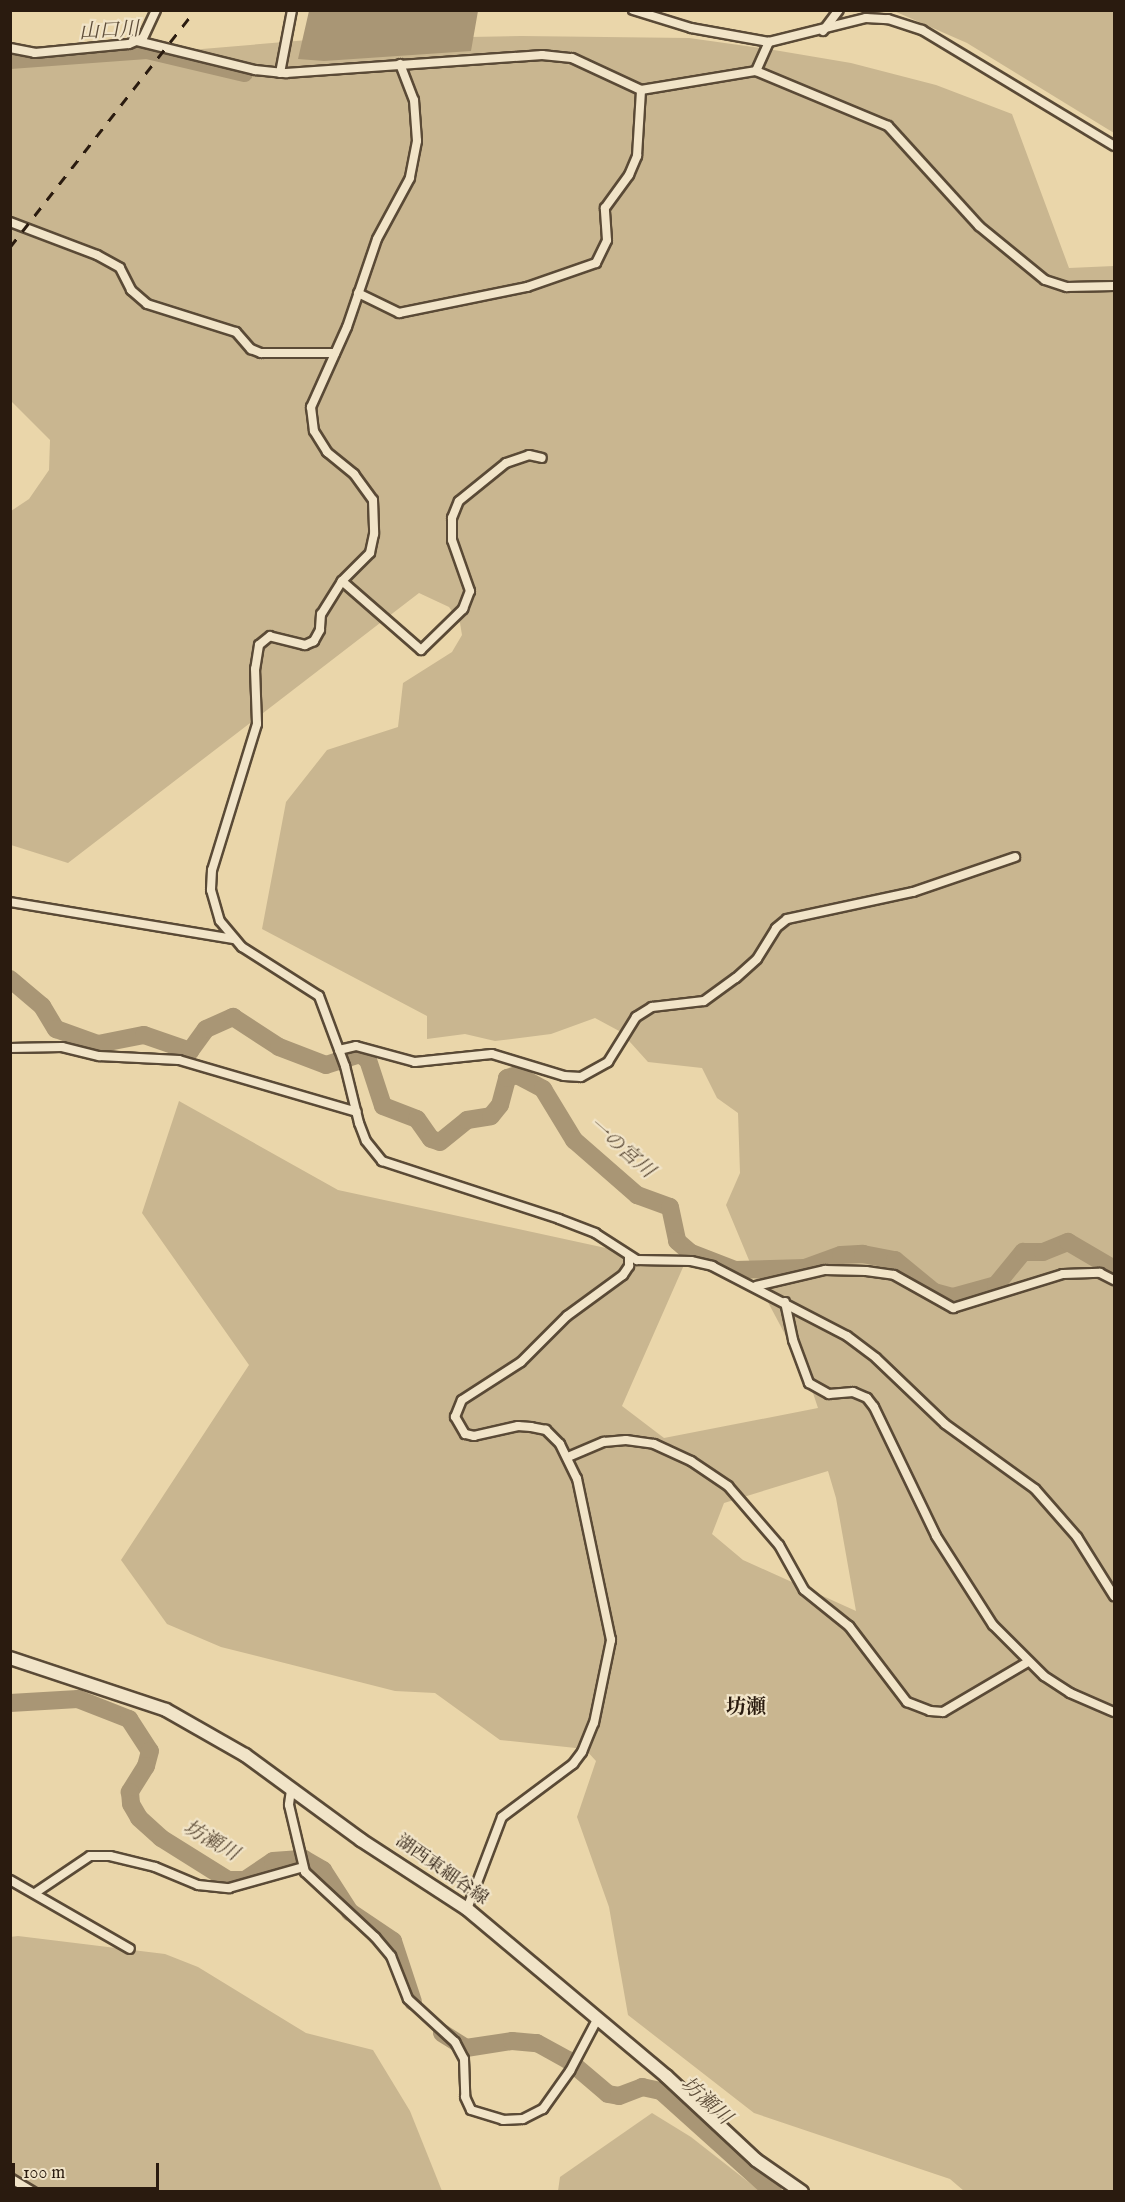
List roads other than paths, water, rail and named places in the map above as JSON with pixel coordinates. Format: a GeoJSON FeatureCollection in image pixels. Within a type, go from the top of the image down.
{"type":"FeatureCollection","features":[{"type":"Feature","properties":{"kind":"main road","name":"湖西東細谷線"},"geometry":{"type":"LineString","coordinates":[[10,1658],[166,1710],[198,1725],[466,1909],[598,2018],[756,2160],[802,2192]]}},
{"type":"Feature","properties":{"kind":"street"},"geometry":{"type":"LineString","coordinates":[[10,48],[35,53],[76,50],[143,38],[156,10]]}},
{"type":"Feature","properties":{"kind":"street"},"geometry":{"type":"LineString","coordinates":[[280,73],[292,10]]}},
{"type":"Feature","properties":{"kind":"street"},"geometry":{"type":"LineString","coordinates":[[633,10],[692,28],[769,42],[823,31],[866,18],[888,19],[922,30],[1114,146]]}},
{"type":"Feature","properties":{"kind":"street"},"geometry":{"type":"LineString","coordinates":[[823,31],[839,10]]}},
{"type":"Feature","properties":{"kind":"street"},"geometry":{"type":"LineString","coordinates":[[133,40],[280,73],[328,72],[518,55],[572,58],[641,90],[756,71],[888,126],[958,206],[1045,280],[1067,287],[1114,286]]}},
{"type":"Feature","properties":{"kind":"street"},"geometry":{"type":"LineString","coordinates":[[756,71],[769,42]]}},
{"type":"Feature","properties":{"kind":"street"},"geometry":{"type":"LineString","coordinates":[[234,939],[214,903],[212,870],[257,724],[255,669],[259,645],[270,636],[305,645],[314,641],[320,630],[321,614],[342,581],[370,553],[374,534],[373,500],[354,474],[327,452],[314,431],[311,407],[336,353],[377,239],[410,178],[417,141],[414,100],[400,64]]}},
{"type":"Feature","properties":{"kind":"street"},"geometry":{"type":"LineString","coordinates":[[358,293],[399,313],[527,287],[596,263],[607,240],[605,208],[629,175],[636,156],[641,90]]}},
{"type":"Feature","properties":{"kind":"street"},"geometry":{"type":"LineString","coordinates":[[10,222],[97,255],[120,268],[131,290],[147,304],[236,332],[251,349],[261,352],[336,353]]}},
{"type":"Feature","properties":{"kind":"street"},"geometry":{"type":"LineString","coordinates":[[342,581],[421,650],[463,609],[470,591],[452,540],[452,518],[459,501],[506,463],[529,455],[542,458]]}},
{"type":"Feature","properties":{"kind":"street"},"geometry":{"type":"LineString","coordinates":[[339,1050],[356,1046],[415,1062],[492,1054],[564,1076],[581,1077],[608,1062],[636,1017],[652,1007],[704,1001],[736,978],[757,959],[776,928],[787,919],[913,892],[1015,857]]}},
{"type":"Feature","properties":{"kind":"street"},"geometry":{"type":"LineString","coordinates":[[10,902],[234,939],[319,996],[345,1066],[366,1141],[382,1161],[559,1219],[595,1233],[629,1257],[712,1266],[756,1286],[847,1336],[876,1358],[945,1424],[1035,1489],[1084,1546],[1114,1596]]}},
{"type":"Feature","properties":{"kind":"street"},"geometry":{"type":"LineString","coordinates":[[10,1048],[62,1047],[99,1056],[179,1060],[357,1112]]}},
{"type":"Feature","properties":{"kind":"street"},"geometry":{"type":"LineString","coordinates":[[466,1909],[502,1817],[565,1771],[582,1752],[594,1723],[608,1667],[611,1640],[577,1479],[568,1457],[546,1430],[518,1426],[474,1436],[457,1427],[455,1418],[462,1400],[521,1362],[567,1316],[623,1275],[629,1266],[629,1257]]}},
{"type":"Feature","properties":{"kind":"street"},"geometry":{"type":"LineString","coordinates":[[756,1286],[825,1270],[866,1271],[894,1275],[953,1308],[1063,1274],[1100,1274],[1114,1280]]}},
{"type":"Feature","properties":{"kind":"street"},"geometry":{"type":"LineString","coordinates":[[785,1302],[793,1340],[809,1383],[829,1394],[852,1392],[867,1398],[874,1407],[962,1581],[993,1624],[1028,1662],[1070,1693],[1114,1712]]}},
{"type":"Feature","properties":{"kind":"street"},"geometry":{"type":"LineString","coordinates":[[568,1457],[604,1443],[626,1440],[654,1444],[691,1461],[728,1486],[779,1545],[804,1590],[849,1626],[907,1702],[930,1712],[943,1712],[1028,1662]]}},
{"type":"Feature","properties":{"kind":"street"},"geometry":{"type":"LineString","coordinates":[[291,1790],[289,1805],[303,1867],[326,1895],[380,1943],[391,1956],[408,1999],[455,2042],[464,2059],[467,2103],[477,2114],[503,2120],[523,2119],[543,2109],[570,2071],[598,2018]]}},
{"type":"Feature","properties":{"kind":"street"},"geometry":{"type":"LineString","coordinates":[[35,1893],[90,1856],[110,1856],[154,1867],[198,1885],[229,1888],[303,1867]]}},
{"type":"Feature","properties":{"kind":"street"},"geometry":{"type":"LineString","coordinates":[[10,1880],[130,1949]]}},
{"type":"Feature","properties":{"kind":"street"},"geometry":{"type":"LineString","coordinates":[[10,2178],[33,2192]]}},
{"type":"Feature","properties":{"kind":"waterway","name":"山口川"},"geometry":{"type":"LineString","coordinates":[[10,60],[147,50],[244,73]]}},
{"type":"Feature","properties":{"kind":"waterway","name":"一の宮川"},"geometry":{"type":"LineString","coordinates":[[10,979],[42,1006],[56,1029],[98,1044],[144,1035],[190,1051],[206,1029],[233,1017],[279,1047],[326,1065],[360,1054],[368,1060],[383,1106],[417,1119],[431,1139],[440,1142],[467,1120],[491,1116],[500,1105],[507,1078],[517,1075],[543,1089],[574,1140],[637,1195],[670,1207],[677,1241],[691,1253],[735,1270],[805,1268],[841,1255],[863,1254],[895,1260],[934,1292],[953,1297],[996,1285],[1023,1252],[1043,1252],[1068,1242],[1114,1269]]}},
{"type":"Feature","properties":{"kind":"waterway","name":"坊瀬川"},"geometry":{"type":"LineString","coordinates":[[10,1703],[78,1699],[129,1719],[150,1751],[146,1766],[130,1792],[131,1804],[139,1818],[161,1838],[228,1880],[245,1880],[273,1861],[304,1859],[323,1870],[350,1912],[393,1941],[413,2002]]}},
{"type":"Feature","properties":{"kind":"waterway","name":"坊瀬川"},"geometry":{"type":"LineString","coordinates":[[442,2033],[466,2048],[512,2041],[537,2043],[568,2060],[608,2094],[619,2096],[642,2087],[661,2091],[773,2192]]}},
{"type":"Feature","properties":{"kind":"railway"},"geometry":{"type":"LineString","coordinates":[[10,247],[195,10]]}},
{"type":"Feature","properties":{"kind":"district","name":"坊瀬"},"geometry":{"type":"Point","coordinates":[746,1707]}}]}
